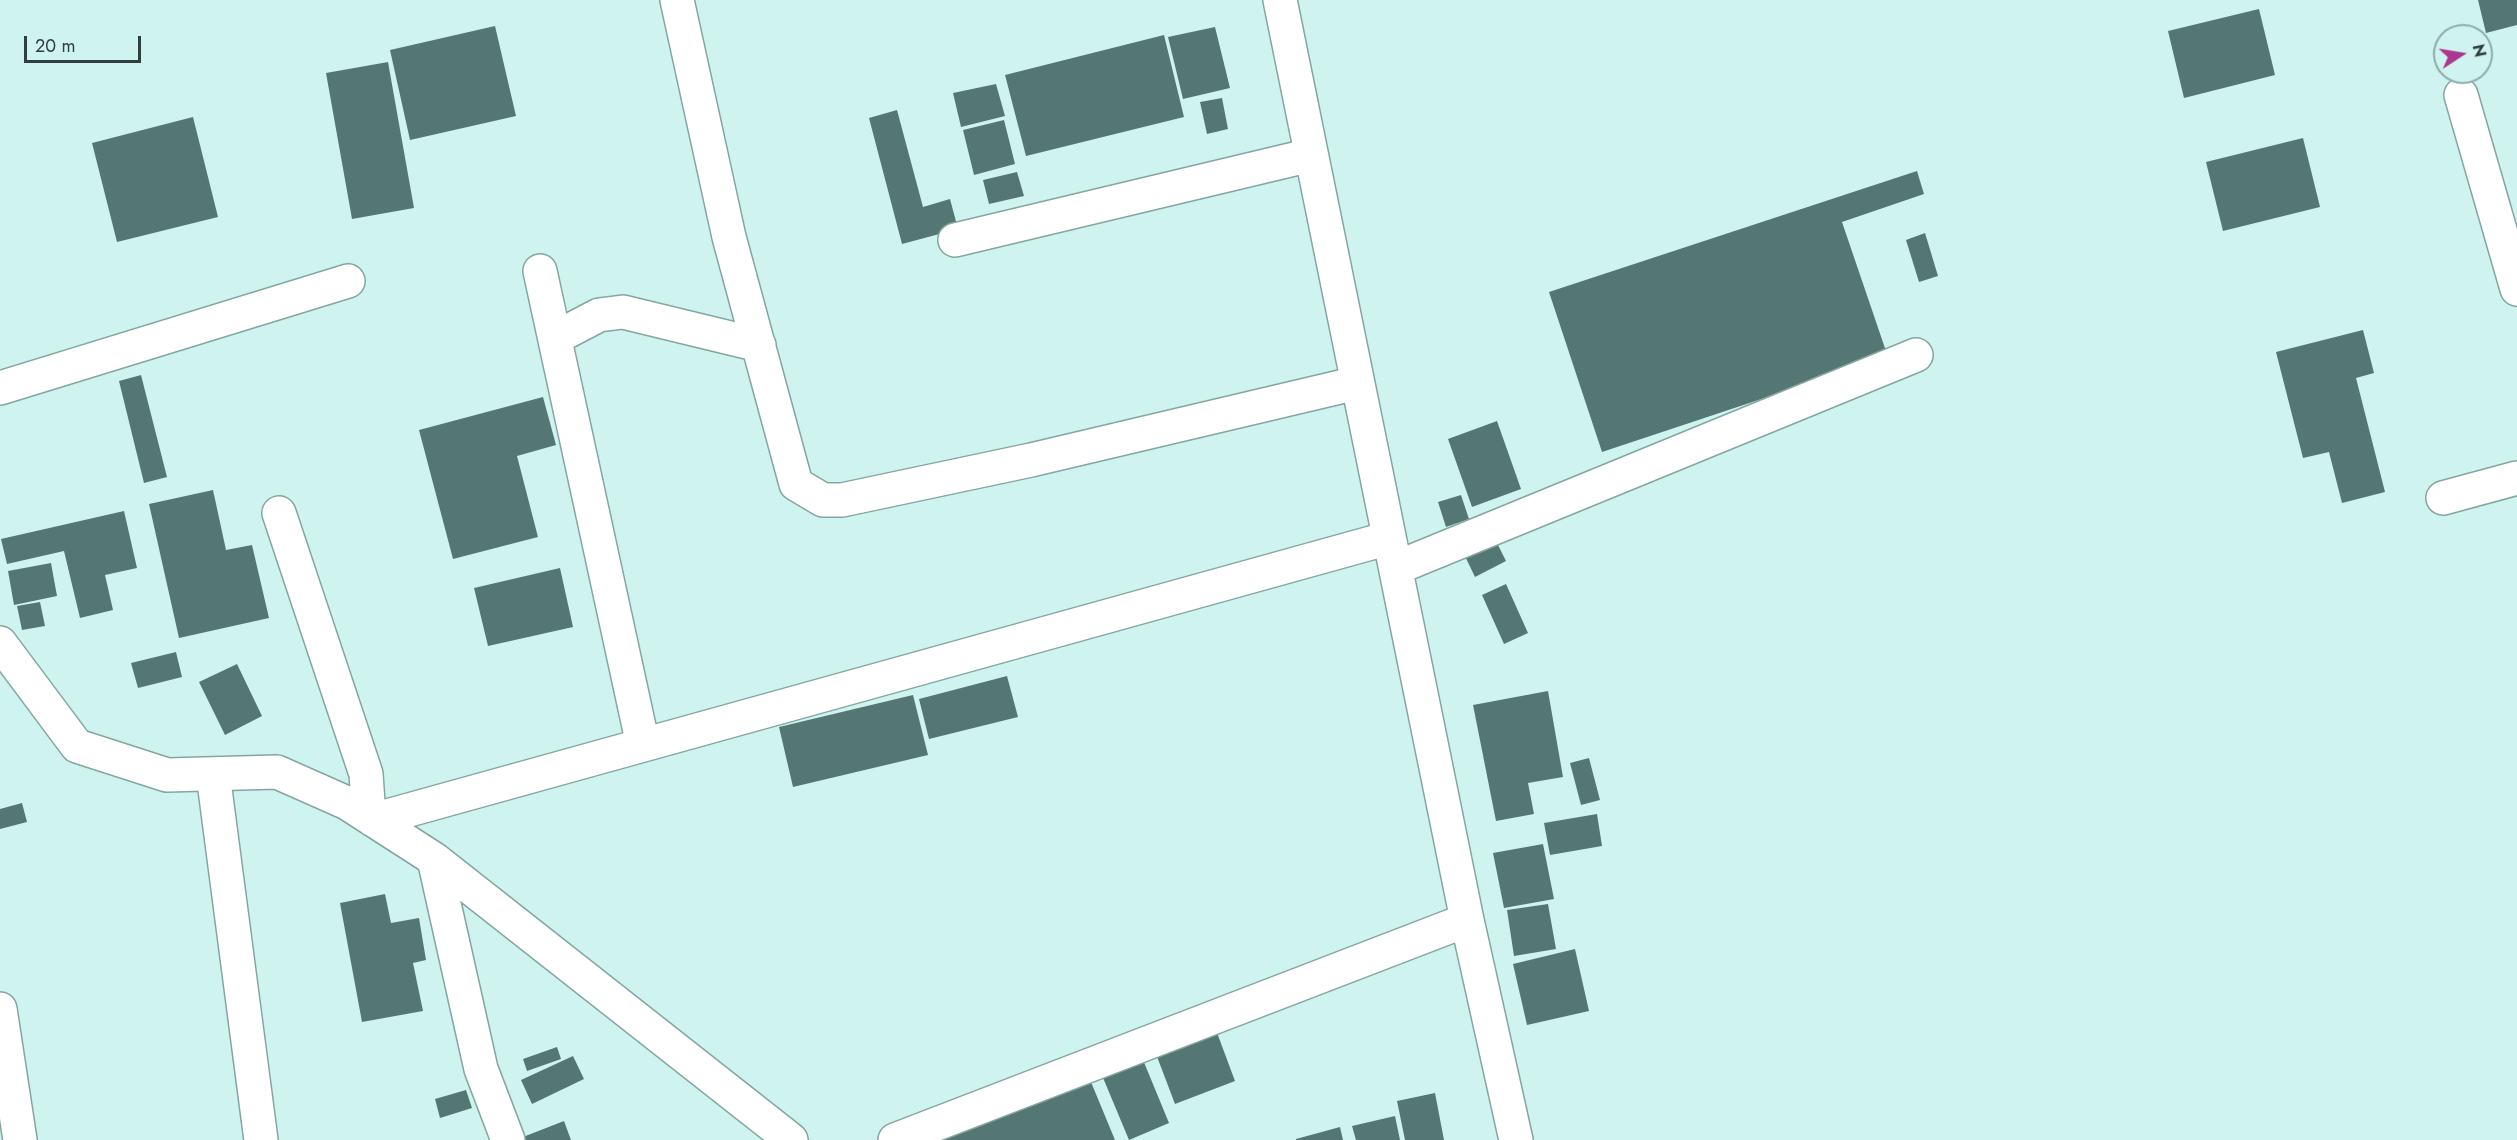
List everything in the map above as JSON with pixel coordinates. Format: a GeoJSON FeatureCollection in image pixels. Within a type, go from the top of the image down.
{"type":"FeatureCollection","features":[{"type":"Feature","properties":{"kind":"street"},"geometry":{"type":"LineString","coordinates":[[677,0],[729,237],[796,484],[823,500],[842,500],[1031,460],[1358,383]]}},
{"type":"Feature","properties":{"kind":"street"},"geometry":{"type":"LineString","coordinates":[[1280,0],[1467,920],[1516,1140]]}},
{"type":"Feature","properties":{"kind":"street"},"geometry":{"type":"LineString","coordinates":[[2461,95],[2514,269]]}},
{"type":"Feature","properties":{"kind":"street"},"geometry":{"type":"LineString","coordinates":[[955,240],[1311,155]]}},
{"type":"Feature","properties":{"kind":"street"},"geometry":{"type":"LineString","coordinates":[[540,271],[643,745]]}},
{"type":"Feature","properties":{"kind":"street"},"geometry":{"type":"LineString","coordinates":[[0,388],[348,281]]}},
{"type":"Feature","properties":{"kind":"street"},"geometry":{"type":"LineString","coordinates":[[555,338],[599,315],[623,312],[759,345]]}},
{"type":"Feature","properties":{"kind":"street"},"geometry":{"type":"LineString","coordinates":[[371,818],[643,745],[1392,553],[1916,355]]}},
{"type":"Feature","properties":{"kind":"street"},"geometry":{"type":"LineString","coordinates":[[2443,498],[2517,478]]}},
{"type":"Feature","properties":{"kind":"street"},"geometry":{"type":"LineString","coordinates":[[279,513],[366,774],[371,818]]}},
{"type":"Feature","properties":{"kind":"street"},"geometry":{"type":"LineString","coordinates":[[0,643],[77,746],[167,775],[277,772],[347,803],[371,818],[434,859],[791,1140]]}},
{"type":"Feature","properties":{"kind":"street"},"geometry":{"type":"LineString","coordinates":[[213,774],[261,1140]]}},
{"type":"Feature","properties":{"kind":"street"},"geometry":{"type":"LineString","coordinates":[[434,859],[481,1069],[508,1140]]}},
{"type":"Feature","properties":{"kind":"street"},"geometry":{"type":"LineString","coordinates":[[895,1140],[1467,920]]}},
{"type":"Feature","properties":{"kind":"street"},"geometry":{"type":"LineString","coordinates":[[0,1009],[20,1140]]}},
{"type":"Feature","properties":{"kind":"building"},"geometry":{"type":"Polygon","coordinates":[[[2478,0],[2517,0],[2517,25],[2493,31],[2493,24],[2484,24],[2478,0]]]}},
{"type":"Feature","properties":{"kind":"building"},"geometry":{"type":"Polygon","coordinates":[[[2259,9],[2275,75],[2184,98],[2168,31],[2259,9]]]}},
{"type":"Feature","properties":{"kind":"building"},"geometry":{"type":"Polygon","coordinates":[[[495,26],[516,116],[410,140],[390,50],[495,26]]]}},
{"type":"Feature","properties":{"kind":"building"},"geometry":{"type":"Polygon","coordinates":[[[1215,27],[1230,88],[1183,99],[1168,37],[1215,27]]]}},
{"type":"Feature","properties":{"kind":"building"},"geometry":{"type":"Polygon","coordinates":[[[1164,35],[1184,117],[1026,156],[1005,75],[1164,35]]]}},
{"type":"Feature","properties":{"kind":"building"},"geometry":{"type":"Polygon","coordinates":[[[388,62],[414,208],[352,219],[326,73],[388,62]]]}},
{"type":"Feature","properties":{"kind":"building"},"geometry":{"type":"Polygon","coordinates":[[[996,84],[1005,116],[961,127],[953,93],[996,84]]]}},
{"type":"Feature","properties":{"kind":"building"},"geometry":{"type":"Polygon","coordinates":[[[1222,98],[1228,129],[1207,134],[1200,102],[1222,98]]]}},
{"type":"Feature","properties":{"kind":"building"},"geometry":{"type":"Polygon","coordinates":[[[897,110],[923,207],[950,199],[958,229],[902,244],[869,118],[897,110]]]}},
{"type":"Feature","properties":{"kind":"building"},"geometry":{"type":"Polygon","coordinates":[[[193,117],[218,217],[117,242],[92,143],[193,117]]]}},
{"type":"Feature","properties":{"kind":"building"},"geometry":{"type":"Polygon","coordinates":[[[1004,120],[1015,164],[974,175],[963,130],[1004,120]]]}},
{"type":"Feature","properties":{"kind":"building"},"geometry":{"type":"Polygon","coordinates":[[[2303,138],[2320,207],[2223,231],[2206,162],[2303,138]]]}},
{"type":"Feature","properties":{"kind":"building"},"geometry":{"type":"Polygon","coordinates":[[[1917,171],[1924,194],[1842,222],[1888,357],[1602,452],[1549,292],[1917,171]]]}},
{"type":"Feature","properties":{"kind":"building"},"geometry":{"type":"Polygon","coordinates":[[[1017,172],[1024,196],[989,204],[983,180],[1017,172]]]}},
{"type":"Feature","properties":{"kind":"building"},"geometry":{"type":"Polygon","coordinates":[[[1925,233],[1938,276],[1919,282],[1906,240],[1925,233]]]}},
{"type":"Feature","properties":{"kind":"building"},"geometry":{"type":"Polygon","coordinates":[[[2363,330],[2374,373],[2356,378],[2385,492],[2342,503],[2329,452],[2303,458],[2276,352],[2363,330]]]}},
{"type":"Feature","properties":{"kind":"building"},"geometry":{"type":"Polygon","coordinates":[[[141,375],[167,477],[144,483],[119,381],[141,375]]]}},
{"type":"Feature","properties":{"kind":"building"},"geometry":{"type":"Polygon","coordinates":[[[543,397],[556,445],[517,456],[538,537],[453,559],[419,430],[543,397]]]}},
{"type":"Feature","properties":{"kind":"building"},"geometry":{"type":"Polygon","coordinates":[[[1497,421],[1521,489],[1472,507],[1448,439],[1497,421]]]}},
{"type":"Feature","properties":{"kind":"building"},"geometry":{"type":"Polygon","coordinates":[[[213,490],[226,550],[252,545],[269,618],[179,638],[149,504],[213,490]]]}},
{"type":"Feature","properties":{"kind":"building"},"geometry":{"type":"Polygon","coordinates":[[[1461,495],[1469,519],[1446,527],[1438,502],[1461,495]]]}},
{"type":"Feature","properties":{"kind":"building"},"geometry":{"type":"Polygon","coordinates":[[[124,511],[137,568],[105,575],[113,610],[80,618],[64,551],[7,564],[1,539],[124,511]]]}},
{"type":"Feature","properties":{"kind":"building"},"geometry":{"type":"Polygon","coordinates":[[[1493,535],[1506,561],[1475,577],[1462,550],[1493,535]]]}},
{"type":"Feature","properties":{"kind":"building"},"geometry":{"type":"Polygon","coordinates":[[[51,563],[57,596],[14,605],[8,571],[51,563]]]}},
{"type":"Feature","properties":{"kind":"building"},"geometry":{"type":"Polygon","coordinates":[[[560,568],[573,627],[488,646],[474,588],[560,568]]]}},
{"type":"Feature","properties":{"kind":"building"},"geometry":{"type":"Polygon","coordinates":[[[1506,584],[1528,633],[1504,644],[1482,595],[1506,584]]]}},
{"type":"Feature","properties":{"kind":"building"},"geometry":{"type":"Polygon","coordinates":[[[40,602],[45,626],[22,630],[17,606],[40,602]]]}},
{"type":"Feature","properties":{"kind":"building"},"geometry":{"type":"Polygon","coordinates":[[[176,652],[182,677],[138,688],[131,663],[176,652]]]}},
{"type":"Feature","properties":{"kind":"building"},"geometry":{"type":"Polygon","coordinates":[[[237,664],[262,716],[225,735],[199,682],[237,664]]]}},
{"type":"Feature","properties":{"kind":"building"},"geometry":{"type":"Polygon","coordinates":[[[1007,676],[1018,717],[929,739],[919,699],[1007,676]]]}},
{"type":"Feature","properties":{"kind":"building"},"geometry":{"type":"Polygon","coordinates":[[[1548,691],[1563,777],[1528,783],[1534,814],[1496,821],[1473,705],[1548,691]]]}},
{"type":"Feature","properties":{"kind":"building"},"geometry":{"type":"Polygon","coordinates":[[[913,695],[928,755],[793,787],[779,727],[913,695]]]}},
{"type":"Feature","properties":{"kind":"building"},"geometry":{"type":"Polygon","coordinates":[[[1589,758],[1600,800],[1581,805],[1570,763],[1589,758]]]}},
{"type":"Feature","properties":{"kind":"building"},"geometry":{"type":"Polygon","coordinates":[[[22,803],[27,822],[0,829],[0,809],[22,803]]]}},
{"type":"Feature","properties":{"kind":"building"},"geometry":{"type":"Polygon","coordinates":[[[1597,814],[1602,846],[1550,855],[1544,823],[1597,814]]]}},
{"type":"Feature","properties":{"kind":"building"},"geometry":{"type":"Polygon","coordinates":[[[1543,844],[1554,899],[1504,908],[1493,853],[1543,844]]]}},
{"type":"Feature","properties":{"kind":"building"},"geometry":{"type":"Polygon","coordinates":[[[385,894],[391,923],[419,918],[426,960],[413,963],[423,1011],[362,1022],[340,903],[385,894]]]}},
{"type":"Feature","properties":{"kind":"building"},"geometry":{"type":"Polygon","coordinates":[[[1548,904],[1556,949],[1514,956],[1507,910],[1548,904]]]}},
{"type":"Feature","properties":{"kind":"building"},"geometry":{"type":"Polygon","coordinates":[[[1575,949],[1589,1011],[1527,1025],[1513,964],[1575,949]]]}},
{"type":"Feature","properties":{"kind":"building"},"geometry":{"type":"Polygon","coordinates":[[[1216,1030],[1235,1081],[1175,1104],[1156,1054],[1216,1030]]]}},
{"type":"Feature","properties":{"kind":"building"},"geometry":{"type":"Polygon","coordinates":[[[557,1047],[561,1059],[527,1071],[523,1059],[557,1047]]]}},
{"type":"Feature","properties":{"kind":"building"},"geometry":{"type":"Polygon","coordinates":[[[1141,1055],[1169,1123],[1129,1140],[1101,1073],[1141,1055]]]}},
{"type":"Feature","properties":{"kind":"building"},"geometry":{"type":"Polygon","coordinates":[[[573,1056],[584,1079],[532,1104],[521,1080],[573,1056]]]}},
{"type":"Feature","properties":{"kind":"building"},"geometry":{"type":"Polygon","coordinates":[[[1086,1070],[1115,1140],[914,1140],[1086,1070]]]}},
{"type":"Feature","properties":{"kind":"building"},"geometry":{"type":"Polygon","coordinates":[[[466,1090],[472,1108],[440,1118],[435,1099],[466,1090]]]}},
{"type":"Feature","properties":{"kind":"building"},"geometry":{"type":"Polygon","coordinates":[[[1435,1093],[1444,1140],[1405,1140],[1397,1101],[1435,1093]]]}},
{"type":"Feature","properties":{"kind":"building"},"geometry":{"type":"Polygon","coordinates":[[[1395,1116],[1400,1140],[1356,1140],[1352,1126],[1395,1116]]]}},
{"type":"Feature","properties":{"kind":"building"},"geometry":{"type":"Polygon","coordinates":[[[564,1121],[571,1140],[524,1140],[523,1137],[564,1121]]]}},
{"type":"Feature","properties":{"kind":"building"},"geometry":{"type":"Polygon","coordinates":[[[1340,1127],[1343,1140],[1296,1140],[1296,1139],[1340,1127]]]}}]}
